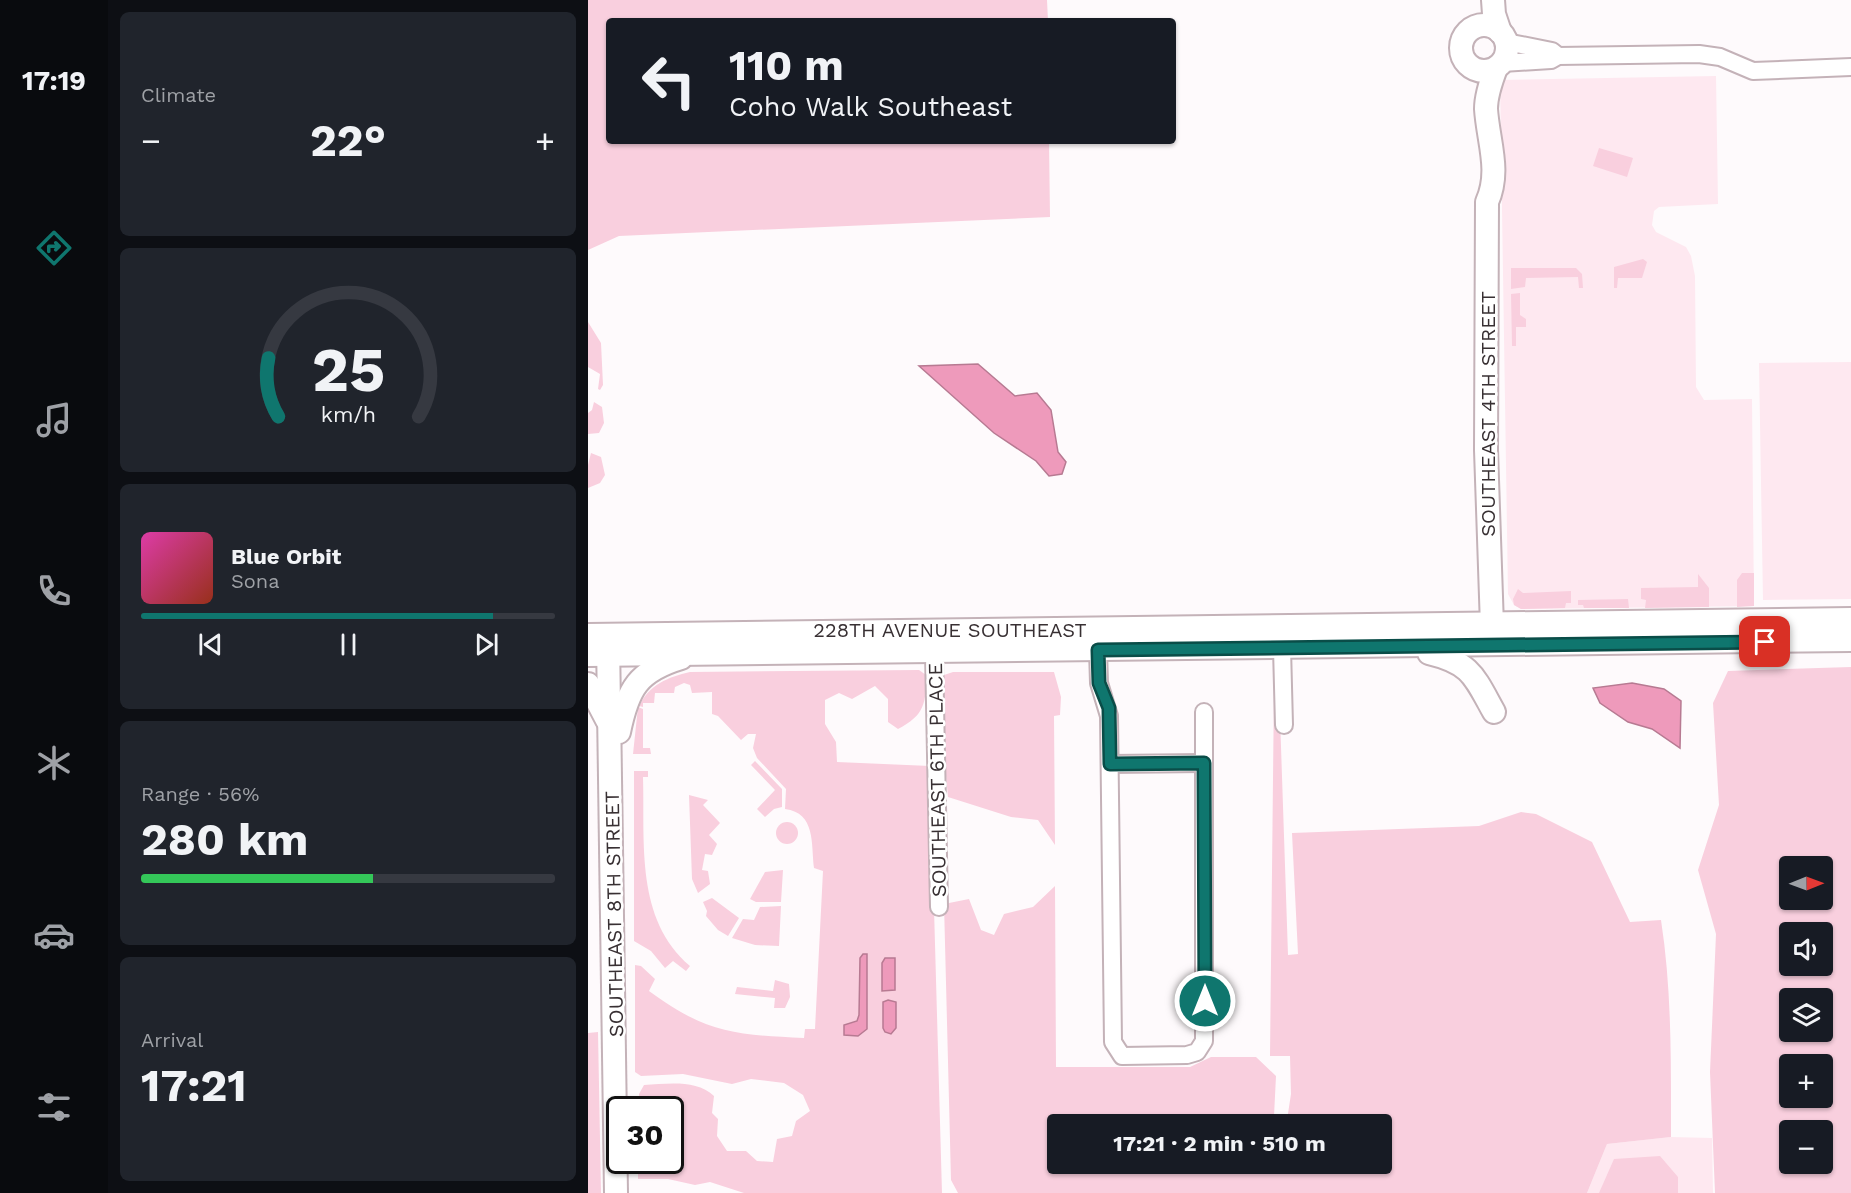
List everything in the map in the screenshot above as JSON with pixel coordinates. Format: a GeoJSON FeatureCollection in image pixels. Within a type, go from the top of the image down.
{"type":"FeatureCollection","features":[{"type":"Feature","properties":{"kind":"main road"},"geometry":{"type":"LineString","coordinates":[[1471,29],[1485,25],[1501,51],[1480,71],[1468,65],[1461,50],[1462,42],[1471,29],[1480,0]]}},
{"type":"Feature","properties":{"kind":"main road","name":"SOUTHEAST 4TH STREET"},"geometry":{"type":"LineString","coordinates":[[1492,626],[1486,450],[1487,202],[1493,188],[1493,152],[1486,109],[1501,51],[1493,0]]}},
{"type":"Feature","properties":{"kind":"main road","name":"SOUTHEAST 4TH STREET"},"geometry":{"type":"LineString","coordinates":[[1468,65],[1476,111],[1479,188],[1487,202]]}},
{"type":"Feature","properties":{"kind":"main road","name":"228TH AVENUE SOUTHEAST"},"geometry":{"type":"LineString","coordinates":[[598,644],[1851,620]]}},
{"type":"Feature","properties":{"kind":"main road","name":"228TH AVENUE SOUTHEAST"},"geometry":{"type":"LineString","coordinates":[[598,644],[700,652],[934,652],[1851,640]]}},
{"type":"Feature","properties":{"kind":"main road","name":"SOUTHEAST 8TH STREET"},"geometry":{"type":"LineString","coordinates":[[598,644],[610,728],[616,1193]]}},
{"type":"Feature","properties":{"kind":"main road"},"geometry":{"type":"LineString","coordinates":[[1374,646],[1424,651],[1452,658],[1469,669],[1494,712]]}},
{"type":"Feature","properties":{"kind":"main road"},"geometry":{"type":"LineString","coordinates":[[611,765],[623,711],[637,682],[660,665],[700,652]]}},
{"type":"Feature","properties":{"kind":"main road"},"geometry":{"type":"LineString","coordinates":[[588,684],[610,728]]}},
{"type":"Feature","properties":{"kind":"street"},"geometry":{"type":"LineString","coordinates":[[1501,51],[1551,60],[1558,56],[1699,54],[1720,57],[1753,70],[1851,67]]}},
{"type":"Feature","properties":{"kind":"street"},"geometry":{"type":"LineString","coordinates":[[1282,648],[1284,725]]}},
{"type":"Feature","properties":{"kind":"street"},"geometry":{"type":"LineString","coordinates":[[1098,650],[1099,683],[1109,708],[1113,1042],[1122,1056],[1187,1055],[1197,1052],[1205,1033],[1204,712]]}},
{"type":"Feature","properties":{"kind":"street","name":"SOUTHEAST 6TH PLACE"},"geometry":{"type":"LineString","coordinates":[[934,652],[939,908]]}},
{"type":"Feature","properties":{"kind":"street"},"geometry":{"type":"LineString","coordinates":[[1110,764],[1204,763]]}},
{"type":"Feature","properties":{"kind":"shaded area"},"geometry":{"type":"Polygon","coordinates":[[[588,0],[1047,0],[1048,18],[606,18],[606,144],[1049,144],[1050,217],[619,236],[588,250],[588,0]]]}},
{"type":"Feature","properties":{"kind":"shaded area"},"geometry":{"type":"Polygon","coordinates":[[[1716,76],[1718,204],[1659,207],[1654,211],[1652,225],[1656,232],[1686,247],[1691,256],[1695,276],[1696,387],[1704,400],[1752,399],[1754,606],[1521,609],[1514,605],[1508,594],[1500,80],[1716,76]]]}},
{"type":"Feature","properties":{"kind":"shaded area"},"geometry":{"type":"Polygon","coordinates":[[[1599,148],[1633,158],[1627,177],[1593,166],[1599,148]]]}},
{"type":"Feature","properties":{"kind":"shaded area"},"geometry":{"type":"Polygon","coordinates":[[[1643,259],[1647,262],[1642,278],[1618,278],[1617,288],[1614,288],[1614,267],[1643,259]]]}},
{"type":"Feature","properties":{"kind":"shaded area"},"geometry":{"type":"Polygon","coordinates":[[[1511,268],[1576,268],[1582,274],[1583,288],[1579,288],[1578,277],[1526,278],[1525,287],[1511,289],[1511,268]]]}},
{"type":"Feature","properties":{"kind":"shaded area"},"geometry":{"type":"Polygon","coordinates":[[[1520,293],[1520,315],[1526,319],[1526,327],[1516,327],[1516,346],[1512,346],[1511,294],[1520,293]]]}},
{"type":"Feature","properties":{"kind":"shaded area"},"geometry":{"type":"Polygon","coordinates":[[[588,322],[601,343],[603,385],[600,390],[598,389],[600,374],[588,367],[588,322]]]}},
{"type":"Feature","properties":{"kind":"shaded area"},"geometry":{"type":"Polygon","coordinates":[[[1851,362],[1851,599],[1763,600],[1759,363],[1851,362]]]}},
{"type":"Feature","properties":{"kind":"shaded area"},"geometry":{"type":"Polygon","coordinates":[[[978,364],[1015,396],[1037,393],[1051,410],[1058,452],[1066,462],[1062,474],[1049,476],[1036,461],[994,433],[919,366],[978,364]]]}},
{"type":"Feature","properties":{"kind":"shaded area"},"geometry":{"type":"Polygon","coordinates":[[[594,402],[602,407],[604,423],[599,433],[588,434],[588,413],[592,410],[594,402]]]}},
{"type":"Feature","properties":{"kind":"shaded area"},"geometry":{"type":"Polygon","coordinates":[[[591,453],[601,457],[605,475],[600,483],[588,488],[588,465],[591,453]]]}},
{"type":"Feature","properties":{"kind":"shaded area"},"geometry":{"type":"Polygon","coordinates":[[[1742,573],[1754,573],[1754,606],[1737,607],[1737,580],[1742,573]]]}},
{"type":"Feature","properties":{"kind":"shaded area"},"geometry":{"type":"Polygon","coordinates":[[[1698,574],[1709,588],[1709,607],[1645,608],[1646,600],[1641,599],[1641,588],[1698,587],[1698,574]]]}},
{"type":"Feature","properties":{"kind":"shaded area"},"geometry":{"type":"Polygon","coordinates":[[[1518,589],[1523,593],[1571,591],[1571,603],[1566,603],[1565,608],[1521,609],[1514,605],[1513,599],[1518,589]]]}},
{"type":"Feature","properties":{"kind":"shaded area"},"geometry":{"type":"Polygon","coordinates":[[[1628,599],[1629,608],[1584,608],[1583,605],[1578,605],[1578,600],[1628,599]]]}},
{"type":"Feature","properties":{"kind":"shaded area"},"geometry":{"type":"Polygon","coordinates":[[[1851,667],[1851,1193],[1715,1193],[1710,1072],[1716,934],[1698,870],[1719,805],[1713,703],[1728,671],[1851,667]]]}},
{"type":"Feature","properties":{"kind":"shaded area"},"geometry":{"type":"Polygon","coordinates":[[[919,670],[926,675],[924,701],[919,713],[898,729],[888,722],[888,699],[875,686],[852,699],[839,693],[825,700],[825,724],[836,742],[837,762],[930,766],[942,1193],[744,1193],[710,1182],[695,1185],[668,1179],[638,1179],[638,1174],[684,1174],[684,1096],[639,1096],[644,1085],[681,1084],[707,1091],[714,1096],[712,1113],[718,1119],[717,1136],[727,1151],[746,1151],[757,1161],[773,1162],[777,1139],[792,1136],[796,1121],[810,1111],[803,1095],[784,1083],[751,1079],[732,1084],[683,1074],[641,1076],[635,1072],[635,965],[641,966],[655,979],[649,991],[669,1005],[705,1024],[740,1033],[804,1038],[805,1029],[815,1029],[823,871],[814,868],[810,831],[802,817],[785,809],[786,789],[757,758],[753,748],[756,734],[748,734],[741,740],[718,716],[712,714],[712,692],[692,693],[690,685],[684,683],[675,687],[674,693],[655,693],[654,703],[643,703],[643,707],[639,706],[648,693],[660,683],[690,672],[919,670]]]}},
{"type":"Feature","properties":{"kind":"shaded area"},"geometry":{"type":"Polygon","coordinates":[[[953,672],[1054,672],[1061,697],[1060,715],[1054,716],[1055,845],[1038,820],[1011,817],[948,797],[939,702],[944,675],[953,672]]]}},
{"type":"Feature","properties":{"kind":"shaded area"},"geometry":{"type":"Polygon","coordinates":[[[1632,683],[1664,689],[1681,701],[1680,748],[1652,729],[1628,722],[1600,703],[1593,688],[1632,683]]]}},
{"type":"Feature","properties":{"kind":"shaded area"},"geometry":{"type":"Polygon","coordinates":[[[1274,687],[1279,687],[1288,955],[1298,954],[1292,833],[1479,826],[1521,812],[1536,814],[1592,842],[1630,922],[1661,920],[1669,1001],[1671,1137],[1607,1144],[1587,1193],[958,1193],[951,1180],[944,904],[969,899],[981,930],[994,935],[1004,914],[1033,907],[1055,886],[1056,1067],[1190,1067],[1211,1057],[1256,1057],[1276,1076],[1274,1114],[1047,1114],[1047,1174],[1392,1174],[1392,1114],[1288,1114],[1291,1094],[1290,1056],[1270,1056],[1274,687]]]}},
{"type":"Feature","properties":{"kind":"shaded area"},"geometry":{"type":"Polygon","coordinates":[[[638,707],[643,709],[643,748],[650,748],[651,754],[633,754],[638,707]]]}},
{"type":"Feature","properties":{"kind":"shaded area"},"geometry":{"type":"Polygon","coordinates":[[[755,761],[782,789],[782,807],[774,809],[765,817],[757,809],[775,790],[751,765],[755,761]]]}},
{"type":"Feature","properties":{"kind":"shaded area"},"geometry":{"type":"Polygon","coordinates":[[[634,771],[648,771],[648,777],[643,777],[643,828],[651,903],[672,947],[690,966],[686,971],[673,961],[665,968],[651,951],[634,941],[634,771]]]}},
{"type":"Feature","properties":{"kind":"shaded area"},"geometry":{"type":"Polygon","coordinates":[[[689,795],[708,800],[703,805],[720,823],[709,835],[717,844],[712,855],[705,854],[702,870],[708,871],[710,884],[698,893],[692,879],[689,795]]]}},
{"type":"Feature","properties":{"kind":"shaded area"},"geometry":{"type":"Polygon","coordinates":[[[787,822],[795,825],[798,833],[795,841],[787,844],[779,841],[776,833],[779,825],[787,822]]]}},
{"type":"Feature","properties":{"kind":"shaded area"},"geometry":{"type":"Polygon","coordinates":[[[783,870],[781,902],[756,902],[750,899],[765,872],[783,870]]]}},
{"type":"Feature","properties":{"kind":"shaded area"},"geometry":{"type":"Polygon","coordinates":[[[712,898],[739,918],[728,936],[718,930],[706,916],[707,911],[703,902],[712,898]]]}},
{"type":"Feature","properties":{"kind":"shaded area"},"geometry":{"type":"Polygon","coordinates":[[[781,906],[779,946],[755,945],[732,938],[743,919],[754,920],[760,907],[781,906]]]}},
{"type":"Feature","properties":{"kind":"shaded area"},"geometry":{"type":"Polygon","coordinates":[[[863,954],[867,954],[867,1029],[858,1036],[844,1035],[844,1025],[857,1021],[859,1015],[860,958],[863,954]]]}},
{"type":"Feature","properties":{"kind":"shaded area"},"geometry":{"type":"Polygon","coordinates":[[[885,958],[895,958],[895,990],[882,991],[882,963],[885,958]]]}},
{"type":"Feature","properties":{"kind":"shaded area"},"geometry":{"type":"Polygon","coordinates":[[[775,980],[789,984],[790,997],[785,1008],[774,1008],[775,998],[735,994],[737,987],[773,991],[775,980]]]}},
{"type":"Feature","properties":{"kind":"shaded area"},"geometry":{"type":"Polygon","coordinates":[[[888,1000],[896,1002],[896,1028],[891,1034],[885,1032],[883,1028],[883,1002],[888,1000]]]}},
{"type":"Feature","properties":{"kind":"shaded area"},"geometry":{"type":"Polygon","coordinates":[[[598,1032],[601,1193],[588,1193],[588,1033],[598,1032]]]}},
{"type":"Feature","properties":{"kind":"shaded area"},"geometry":{"type":"Polygon","coordinates":[[[1671,1137],[1712,1138],[1713,1193],[1587,1193],[1607,1144],[1671,1137]]]}},
{"type":"Feature","properties":{"kind":"shaded area"},"geometry":{"type":"Polygon","coordinates":[[[1660,1156],[1678,1177],[1678,1193],[1599,1193],[1614,1159],[1660,1156]]]}},
{"type":"Feature","properties":{"kind":"route"},"geometry":{"type":"LineString","coordinates":[[1205,1001],[1204,763],[1110,764],[1109,708],[1099,683],[1098,650],[1765,642]]}}]}
